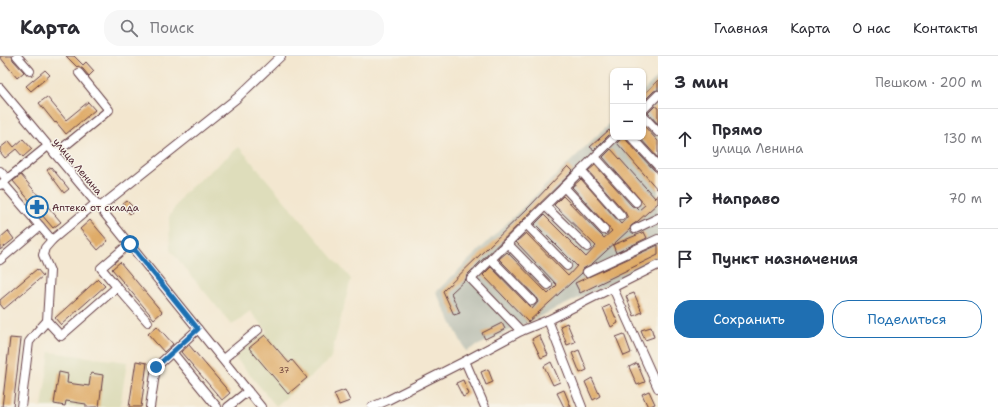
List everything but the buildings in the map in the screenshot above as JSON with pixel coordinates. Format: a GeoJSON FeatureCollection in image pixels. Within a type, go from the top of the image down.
{"type":"FeatureCollection","features":[{"type":"Feature","properties":{"kind":"street"},"geometry":{"type":"LineString","coordinates":[[17,56],[30,71]]}},
{"type":"Feature","properties":{"kind":"street"},"geometry":{"type":"LineString","coordinates":[[21,407],[29,342],[47,321],[50,271],[43,256],[45,248],[52,240],[237,98],[281,56]]}},
{"type":"Feature","properties":{"kind":"street"},"geometry":{"type":"LineString","coordinates":[[55,154],[109,110],[79,73]]}},
{"type":"Feature","properties":{"kind":"street","name":"улица Ленина"},"geometry":{"type":"LineString","coordinates":[[0,88],[130,244],[261,407]]}},
{"type":"Feature","properties":{"kind":"street"},"geometry":{"type":"LineString","coordinates":[[646,108],[657,99]]}},
{"type":"Feature","properties":{"kind":"street"},"geometry":{"type":"LineString","coordinates":[[646,119],[658,132]]}},
{"type":"Feature","properties":{"kind":"street"},"geometry":{"type":"LineString","coordinates":[[520,331],[471,279],[612,140]]}},
{"type":"Feature","properties":{"kind":"street"},"geometry":{"type":"LineString","coordinates":[[634,140],[658,166]]}},
{"type":"Feature","properties":{"kind":"street"},"geometry":{"type":"LineString","coordinates":[[3,183],[48,146]]}},
{"type":"Feature","properties":{"kind":"street"},"geometry":{"type":"LineString","coordinates":[[595,157],[636,202]]}},
{"type":"Feature","properties":{"kind":"street"},"geometry":{"type":"LineString","coordinates":[[0,171],[3,183],[52,240]]}},
{"type":"Feature","properties":{"kind":"street"},"geometry":{"type":"LineString","coordinates":[[581,171],[621,216]]}},
{"type":"Feature","properties":{"kind":"street"},"geometry":{"type":"LineString","coordinates":[[564,187],[604,230]]}},
{"type":"Feature","properties":{"kind":"street"},"geometry":{"type":"LineString","coordinates":[[545,206],[587,247]]}},
{"type":"Feature","properties":{"kind":"street"},"geometry":{"type":"LineString","coordinates":[[635,229],[658,218]]}},
{"type":"Feature","properties":{"kind":"street"},"geometry":{"type":"LineString","coordinates":[[526,224],[567,266]]}},
{"type":"Feature","properties":{"kind":"street"},"geometry":{"type":"LineString","coordinates":[[0,260],[40,226]]}},
{"type":"Feature","properties":{"kind":"street"},"geometry":{"type":"LineString","coordinates":[[587,272],[658,239]]}},
{"type":"Feature","properties":{"kind":"street"},"geometry":{"type":"LineString","coordinates":[[507,243],[548,285]]}},
{"type":"Feature","properties":{"kind":"street"},"geometry":{"type":"LineString","coordinates":[[130,244],[101,268],[148,322]]}},
{"type":"Feature","properties":{"kind":"street"},"geometry":{"type":"LineString","coordinates":[[491,259],[532,301]]}},
{"type":"Feature","properties":{"kind":"street"},"geometry":{"type":"LineString","coordinates":[[372,407],[389,404],[520,331],[548,320],[658,265]]}},
{"type":"Feature","properties":{"kind":"street"},"geometry":{"type":"LineString","coordinates":[[47,321],[61,336],[117,287]]}},
{"type":"Feature","properties":{"kind":"street"},"geometry":{"type":"LineString","coordinates":[[613,288],[658,388]]}},
{"type":"Feature","properties":{"kind":"street"},"geometry":{"type":"LineString","coordinates":[[548,320],[582,407]]}},
{"type":"Feature","properties":{"kind":"street"},"geometry":{"type":"LineString","coordinates":[[150,407],[156,367],[198,329]]}},
{"type":"Feature","properties":{"kind":"street"},"geometry":{"type":"LineString","coordinates":[[222,359],[258,330]]}},
{"type":"Feature","properties":{"kind":"street"},"geometry":{"type":"LineString","coordinates":[[172,352],[217,407]]}},
{"type":"Feature","properties":{"kind":"street"},"geometry":{"type":"LineString","coordinates":[[465,361],[485,407]]}},
{"type":"Feature","properties":{"kind":"street"},"geometry":{"type":"LineString","coordinates":[[228,407],[248,391]]}},
{"type":"Feature","properties":{"kind":"shaded area"},"geometry":{"type":"Polygon","coordinates":[[[658,76],[658,261],[466,351],[436,292],[610,123],[610,140],[646,140],[646,88],[658,76]]]}},
{"type":"Feature","properties":{"kind":"shaded area"},"geometry":{"type":"Polygon","coordinates":[[[239,147],[351,279],[330,360],[276,406],[235,357],[267,331],[250,311],[232,325],[170,250],[169,217],[184,193],[239,147]]]}},
{"type":"Feature","properties":{"kind":"shaded area"},"geometry":{"type":"Polygon","coordinates":[[[50,352],[127,362],[120,407],[42,407],[50,352]]]}},
{"type":"Feature","properties":{"kind":"place","name":"Аптека от склада"},"geometry":{"type":"Point","coordinates":[37,207]}},
{"type":"Feature","properties":{"kind":"route"},"geometry":{"type":"LineString","coordinates":[[130,244],[198,329],[156,367]]}}]}
